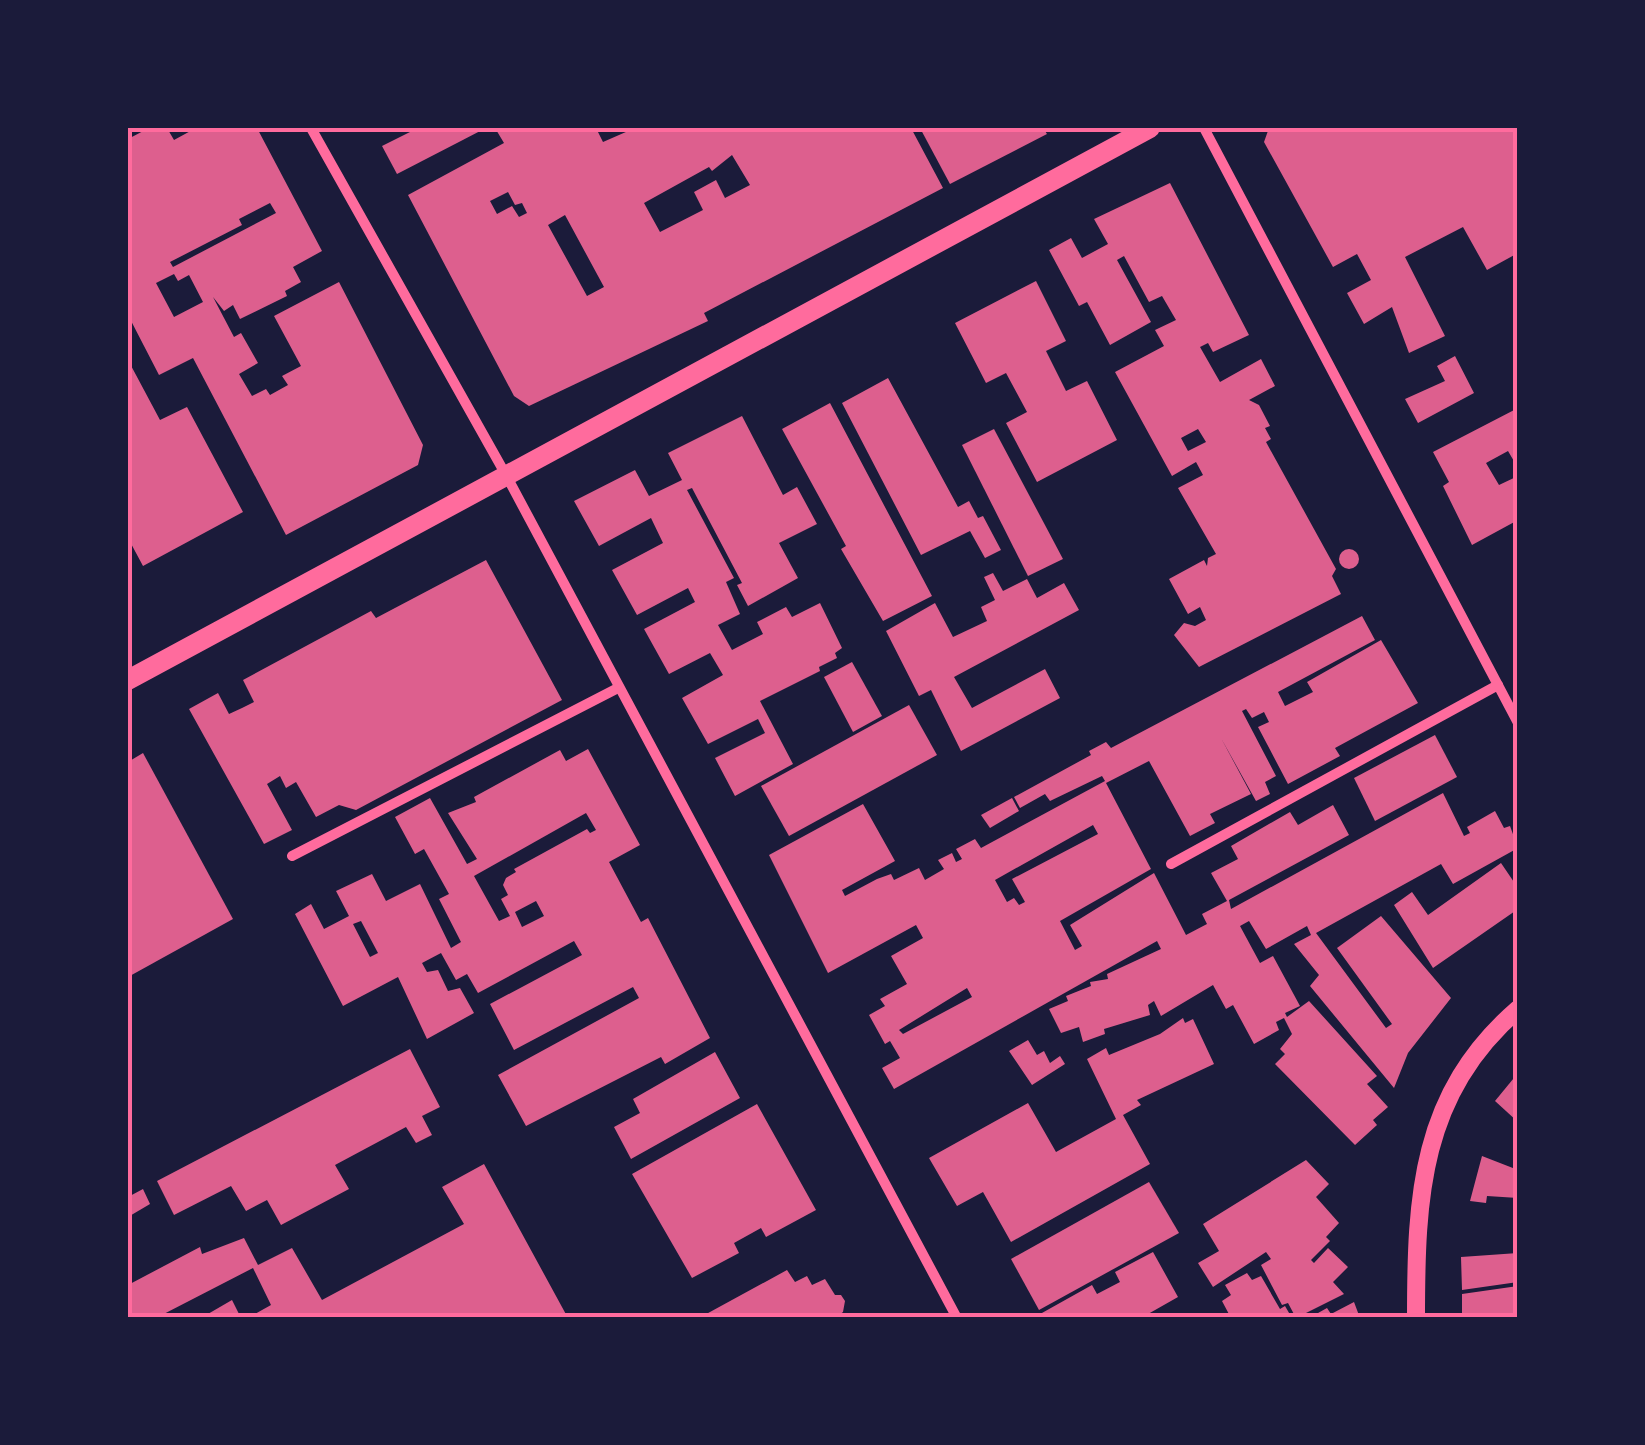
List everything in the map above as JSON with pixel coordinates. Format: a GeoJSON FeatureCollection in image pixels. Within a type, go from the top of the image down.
{"type":"FeatureCollection","features":[{"type":"Feature","properties":{"kind":"main road"},"geometry":{"type":"LineString","coordinates":[[128,680],[1150,128]]}},
{"type":"Feature","properties":{"kind":"street"},"geometry":{"type":"LineString","coordinates":[[311,128],[506,475],[957,1318]]}},
{"type":"Feature","properties":{"kind":"street"},"geometry":{"type":"LineString","coordinates":[[1204,128],[1518,722]]}},
{"type":"Feature","properties":{"kind":"street"},"geometry":{"type":"LineString","coordinates":[[1171,864],[1498,685]]}},
{"type":"Feature","properties":{"kind":"street"},"geometry":{"type":"LineString","coordinates":[[292,856],[618,688]]}},
{"type":"Feature","properties":{"kind":"street"},"geometry":{"type":"LineString","coordinates":[[1416,1318],[1416,1223],[1429,1143],[1450,1088],[1518,1009]]}},
{"type":"Feature","properties":{"kind":"building"},"geometry":{"type":"Polygon","coordinates":[[[149,128],[167,128],[174,140],[196,128],[257,128],[322,251],[293,267],[301,282],[285,291],[287,296],[240,319],[233,305],[224,311],[213,297],[234,337],[241,333],[258,363],[239,374],[252,396],[266,389],[270,395],[288,385],[282,376],[301,366],[274,316],[339,282],[423,445],[418,465],[286,535],[193,358],[159,375],[128,315],[128,139],[149,128]],[[270,203],[239,219],[242,225],[170,262],[173,267],[276,213],[270,203]],[[174,274],[156,283],[174,317],[203,302],[189,275],[178,281],[174,274]]]}},
{"type":"Feature","properties":{"kind":"building"},"geometry":{"type":"Polygon","coordinates":[[[418,128],[486,128],[397,174],[382,146],[418,128]]]}},
{"type":"Feature","properties":{"kind":"building"},"geometry":{"type":"Polygon","coordinates":[[[495,128],[596,128],[603,142],[635,128],[911,128],[943,188],[704,313],[708,321],[529,406],[514,396],[408,195],[504,143],[495,128]],[[732,155],[712,171],[709,167],[644,203],[660,232],[703,210],[694,192],[716,180],[725,198],[750,185],[732,155]],[[508,192],[490,201],[497,214],[512,206],[519,217],[527,213],[522,203],[515,205],[508,192]],[[565,215],[548,225],[587,296],[604,287],[565,215]]]}},
{"type":"Feature","properties":{"kind":"building"},"geometry":{"type":"Polygon","coordinates":[[[920,128],[1043,128],[1047,134],[950,184],[920,128]]]}},
{"type":"Feature","properties":{"kind":"building"},"geometry":{"type":"Polygon","coordinates":[[[1269,128],[1518,128],[1518,253],[1487,270],[1463,227],[1405,257],[1445,336],[1409,353],[1392,307],[1364,324],[1347,293],[1371,280],[1357,254],[1333,267],[1264,142],[1269,128]]]}},
{"type":"Feature","properties":{"kind":"building"},"geometry":{"type":"Polygon","coordinates":[[[1170,183],[1249,335],[1213,352],[1208,343],[1200,347],[1220,382],[1261,359],[1275,386],[1249,400],[1259,405],[1270,426],[1265,428],[1271,439],[1266,442],[1336,569],[1332,576],[1341,594],[1199,667],[1174,635],[1184,623],[1195,626],[1206,620],[1200,607],[1188,614],[1169,579],[1204,560],[1207,566],[1208,558],[1216,554],[1178,488],[1203,475],[1196,462],[1172,476],[1115,372],[1164,346],[1155,330],[1176,320],[1162,296],[1149,302],[1124,256],[1117,260],[1151,322],[1110,345],[1087,302],[1079,306],[1049,250],[1071,238],[1082,258],[1108,244],[1094,219],[1170,183]],[[1198,429],[1181,438],[1188,451],[1206,442],[1198,429]]]}},
{"type":"Feature","properties":{"kind":"building"},"geometry":{"type":"Polygon","coordinates":[[[1036,281],[1066,341],[1046,351],[1066,391],[1087,381],[1117,440],[1037,482],[1006,423],[1027,412],[1006,373],[986,383],[955,323],[1036,281]]]}},
{"type":"Feature","properties":{"kind":"building"},"geometry":{"type":"Polygon","coordinates":[[[1455,356],[1474,393],[1418,423],[1405,399],[1445,381],[1437,366],[1455,356]]]}},
{"type":"Feature","properties":{"kind":"building"},"geometry":{"type":"Polygon","coordinates":[[[128,360],[160,420],[187,407],[243,512],[143,566],[128,538],[128,360]]]}},
{"type":"Feature","properties":{"kind":"building"},"geometry":{"type":"Polygon","coordinates":[[[888,378],[958,507],[969,501],[978,518],[983,516],[1001,550],[985,558],[970,531],[921,555],[842,403],[888,378]]]}},
{"type":"Feature","properties":{"kind":"building"},"geometry":{"type":"Polygon","coordinates":[[[830,403],[932,596],[883,621],[841,549],[846,546],[782,429],[830,403]]]}},
{"type":"Feature","properties":{"kind":"building"},"geometry":{"type":"Polygon","coordinates":[[[1518,408],[1518,468],[1508,451],[1486,463],[1499,485],[1518,476],[1518,520],[1472,545],[1443,486],[1449,482],[1433,452],[1518,408]]]}},
{"type":"Feature","properties":{"kind":"building"},"geometry":{"type":"Polygon","coordinates":[[[742,416],[783,495],[797,487],[817,524],[779,543],[798,578],[748,606],[737,585],[742,583],[692,488],[687,490],[734,578],[726,582],[740,614],[718,625],[732,650],[763,634],[757,622],[786,607],[792,617],[820,603],[842,648],[835,653],[837,658],[819,667],[820,671],[760,701],[793,764],[735,796],[715,758],[765,733],[758,719],[708,744],[682,698],[723,675],[710,653],[669,674],[644,629],[695,602],[688,588],[637,615],[612,570],[663,543],[651,518],[599,546],[574,501],[635,470],[649,496],[682,480],[668,453],[742,416]]]}},
{"type":"Feature","properties":{"kind":"building"},"geometry":{"type":"Polygon","coordinates":[[[994,429],[1063,559],[1028,576],[962,445],[994,429]]]}},
{"type":"Feature","properties":{"kind":"building"},"geometry":{"type":"Polygon","coordinates":[[[1345,549],[1353,549],[1359,559],[1353,569],[1345,569],[1339,563],[1339,555],[1345,549]]]}},
{"type":"Feature","properties":{"kind":"building"},"geometry":{"type":"Polygon","coordinates":[[[486,560],[562,700],[356,810],[339,805],[316,817],[296,782],[286,788],[280,776],[267,784],[292,830],[264,844],[189,709],[218,693],[229,714],[254,702],[243,680],[371,611],[376,618],[486,560]]]}},
{"type":"Feature","properties":{"kind":"building"},"geometry":{"type":"Polygon","coordinates":[[[993,573],[1003,591],[1027,579],[1037,598],[1064,583],[1079,610],[954,677],[972,708],[1045,669],[1060,698],[961,751],[931,690],[919,696],[886,631],[935,603],[953,637],[987,621],[981,607],[995,600],[984,577],[993,573]]]}},
{"type":"Feature","properties":{"kind":"building"},"geometry":{"type":"Polygon","coordinates":[[[1362,616],[1375,640],[1278,692],[1285,706],[1313,692],[1307,682],[1381,640],[1418,703],[1335,748],[1340,756],[1288,784],[1258,727],[1269,722],[1264,712],[1252,718],[1246,709],[1242,711],[1276,776],[1265,782],[1270,794],[1256,801],[1221,738],[1251,794],[1210,814],[1215,823],[1190,836],[1149,761],[1106,783],[1151,869],[1060,921],[1075,950],[1082,946],[1070,925],[1154,873],[1186,935],[1207,924],[1202,914],[1227,901],[1211,873],[1238,859],[1231,846],[1290,812],[1298,825],[1333,805],[1349,835],[1229,900],[1231,909],[1443,793],[1464,836],[1470,833],[1467,827],[1495,811],[1504,828],[1510,826],[1518,848],[1453,884],[1441,864],[1316,933],[1386,1028],[1392,1024],[1337,948],[1381,916],[1451,998],[1408,1053],[1394,1088],[1310,986],[1319,975],[1294,944],[1311,935],[1307,926],[1266,949],[1249,921],[1240,926],[1260,963],[1273,956],[1300,1006],[1285,1013],[1287,1017],[1309,1001],[1377,1076],[1367,1084],[1388,1107],[1373,1120],[1377,1125],[1355,1145],[1275,1064],[1285,1054],[1280,1049],[1292,1034],[1284,1018],[1276,1022],[1279,1030],[1254,1044],[1233,1005],[1226,1009],[1213,985],[1161,1016],[1154,1001],[1148,1005],[1150,1015],[1104,1029],[1105,1034],[1083,1042],[1079,1027],[1061,1033],[1049,1009],[1068,1001],[1066,996],[1091,986],[1090,982],[1108,979],[1107,974],[1161,949],[1157,941],[894,1089],[882,1068],[900,1058],[890,1041],[885,1044],[869,1015],[885,1006],[880,999],[907,984],[891,956],[923,938],[916,925],[828,973],[769,855],[863,804],[895,861],[842,890],[845,896],[877,879],[891,874],[894,880],[919,868],[925,880],[944,869],[938,860],[952,853],[956,862],[962,859],[956,849],[975,839],[981,848],[1105,781],[1102,776],[1050,801],[1045,794],[1020,808],[1014,797],[1091,755],[1089,751],[1106,742],[1111,748],[1362,616]],[[1093,825],[995,880],[1007,902],[1014,898],[1019,905],[1025,902],[1012,879],[1098,834],[1093,825]],[[967,988],[899,1030],[903,1034],[972,997],[967,988]]]}},
{"type":"Feature","properties":{"kind":"building"},"geometry":{"type":"Polygon","coordinates":[[[852,662],[882,716],[853,732],[824,677],[852,662]]]}},
{"type":"Feature","properties":{"kind":"building"},"geometry":{"type":"Polygon","coordinates":[[[909,705],[937,755],[789,836],[761,786],[909,705]]]}},
{"type":"Feature","properties":{"kind":"building"},"geometry":{"type":"Polygon","coordinates":[[[1435,735],[1457,777],[1375,821],[1354,778],[1435,735]]]}},
{"type":"Feature","properties":{"kind":"building"},"geometry":{"type":"Polygon","coordinates":[[[588,749],[640,845],[609,862],[641,922],[648,918],[710,1038],[665,1064],[661,1057],[526,1126],[498,1075],[639,998],[633,987],[514,1050],[490,1004],[582,955],[574,941],[478,993],[467,974],[456,980],[441,953],[422,963],[427,972],[438,970],[448,991],[460,988],[474,1013],[427,1039],[398,977],[343,1006],[295,914],[311,904],[324,929],[349,916],[336,891],[372,874],[386,901],[420,884],[451,948],[461,942],[439,899],[449,894],[424,849],[415,854],[395,817],[430,798],[467,864],[477,859],[448,813],[476,802],[474,797],[560,750],[566,761],[588,749]],[[586,813],[474,876],[499,921],[510,916],[501,899],[508,895],[503,885],[506,878],[516,872],[514,869],[587,829],[590,833],[596,830],[586,813]],[[536,901],[515,912],[522,927],[544,916],[536,901]],[[361,921],[353,924],[370,957],[378,953],[361,921]]]}},
{"type":"Feature","properties":{"kind":"building"},"geometry":{"type":"Polygon","coordinates":[[[143,753],[233,919],[128,977],[128,762],[143,753]]]}},
{"type":"Feature","properties":{"kind":"building"},"geometry":{"type":"Polygon","coordinates":[[[1012,798],[1019,811],[990,828],[981,815],[1012,798]]]}},
{"type":"Feature","properties":{"kind":"building"},"geometry":{"type":"Polygon","coordinates":[[[1501,863],[1518,888],[1518,909],[1433,968],[1394,905],[1412,892],[1428,915],[1501,863]]]}},
{"type":"Feature","properties":{"kind":"building"},"geometry":{"type":"Polygon","coordinates":[[[1183,1018],[1185,1023],[1193,1019],[1214,1064],[1137,1100],[1141,1105],[1123,1115],[1150,1164],[1011,1242],[983,1192],[957,1206],[929,1158],[1028,1103],[1056,1152],[1116,1119],[1087,1059],[1106,1048],[1109,1055],[1160,1034],[1183,1018]]]}},
{"type":"Feature","properties":{"kind":"building"},"geometry":{"type":"Polygon","coordinates":[[[1028,1040],[1037,1055],[1044,1051],[1050,1063],[1060,1056],[1065,1064],[1032,1085],[1009,1051],[1028,1040]]]}},
{"type":"Feature","properties":{"kind":"building"},"geometry":{"type":"Polygon","coordinates":[[[410,1049],[440,1107],[422,1116],[432,1135],[416,1143],[406,1127],[335,1165],[349,1189],[281,1225],[267,1200],[246,1211],[231,1186],[174,1215],[157,1181],[410,1049]]]}},
{"type":"Feature","properties":{"kind":"building"},"geometry":{"type":"Polygon","coordinates":[[[715,1052],[740,1098],[631,1159],[614,1127],[640,1113],[633,1099],[715,1052]]]}},
{"type":"Feature","properties":{"kind":"building"},"geometry":{"type":"Polygon","coordinates":[[[1518,1073],[1518,1122],[1495,1101],[1518,1073]]]}},
{"type":"Feature","properties":{"kind":"building"},"geometry":{"type":"Polygon","coordinates":[[[757,1104],[816,1210],[766,1237],[761,1228],[734,1243],[739,1253],[692,1278],[632,1174],[757,1104]]]}},
{"type":"Feature","properties":{"kind":"building"},"geometry":{"type":"Polygon","coordinates":[[[1482,1156],[1518,1170],[1518,1198],[1487,1196],[1486,1203],[1470,1201],[1482,1156]]]}},
{"type":"Feature","properties":{"kind":"building"},"geometry":{"type":"Polygon","coordinates":[[[1306,1160],[1329,1184],[1316,1197],[1339,1223],[1326,1237],[1330,1241],[1311,1260],[1314,1263],[1328,1248],[1348,1267],[1333,1282],[1344,1294],[1296,1318],[1288,1303],[1282,1305],[1261,1265],[1271,1259],[1266,1252],[1213,1287],[1198,1263],[1219,1251],[1203,1224],[1306,1160]]]}},
{"type":"Feature","properties":{"kind":"building"},"geometry":{"type":"Polygon","coordinates":[[[484,1164],[568,1318],[248,1318],[271,1305],[253,1268],[156,1318],[132,1318],[128,1309],[128,1285],[200,1247],[202,1254],[244,1238],[258,1265],[292,1248],[322,1300],[464,1224],[442,1187],[484,1164]]]}},
{"type":"Feature","properties":{"kind":"building"},"geometry":{"type":"Polygon","coordinates":[[[1149,1182],[1179,1233],[1039,1310],[1011,1259],[1149,1182]]]}},
{"type":"Feature","properties":{"kind":"building"},"geometry":{"type":"Polygon","coordinates":[[[143,1189],[150,1204],[128,1217],[128,1197],[143,1189]]]}},
{"type":"Feature","properties":{"kind":"building"},"geometry":{"type":"Polygon","coordinates":[[[1153,1252],[1178,1297],[1141,1318],[1033,1318],[1092,1285],[1097,1294],[1120,1282],[1115,1272],[1153,1252]]]}},
{"type":"Feature","properties":{"kind":"building"},"geometry":{"type":"Polygon","coordinates":[[[1518,1253],[1518,1282],[1462,1290],[1461,1257],[1518,1253]]]}},
{"type":"Feature","properties":{"kind":"building"},"geometry":{"type":"Polygon","coordinates":[[[787,1270],[795,1282],[807,1276],[812,1285],[825,1279],[835,1295],[841,1295],[845,1301],[843,1312],[835,1318],[699,1318],[787,1270]]]}},
{"type":"Feature","properties":{"kind":"building"},"geometry":{"type":"Polygon","coordinates":[[[1247,1273],[1252,1280],[1261,1276],[1280,1309],[1285,1306],[1292,1318],[1231,1318],[1222,1301],[1231,1295],[1225,1285],[1247,1273]]]}},
{"type":"Feature","properties":{"kind":"building"},"geometry":{"type":"Polygon","coordinates":[[[1518,1286],[1518,1318],[1462,1318],[1462,1294],[1518,1286]]]}},
{"type":"Feature","properties":{"kind":"building"},"geometry":{"type":"Polygon","coordinates":[[[232,1300],[241,1318],[201,1318],[232,1300]]]}},
{"type":"Feature","properties":{"kind":"building"},"geometry":{"type":"Polygon","coordinates":[[[1354,1302],[1360,1318],[1309,1318],[1327,1308],[1331,1314],[1354,1302]]]}}]}
